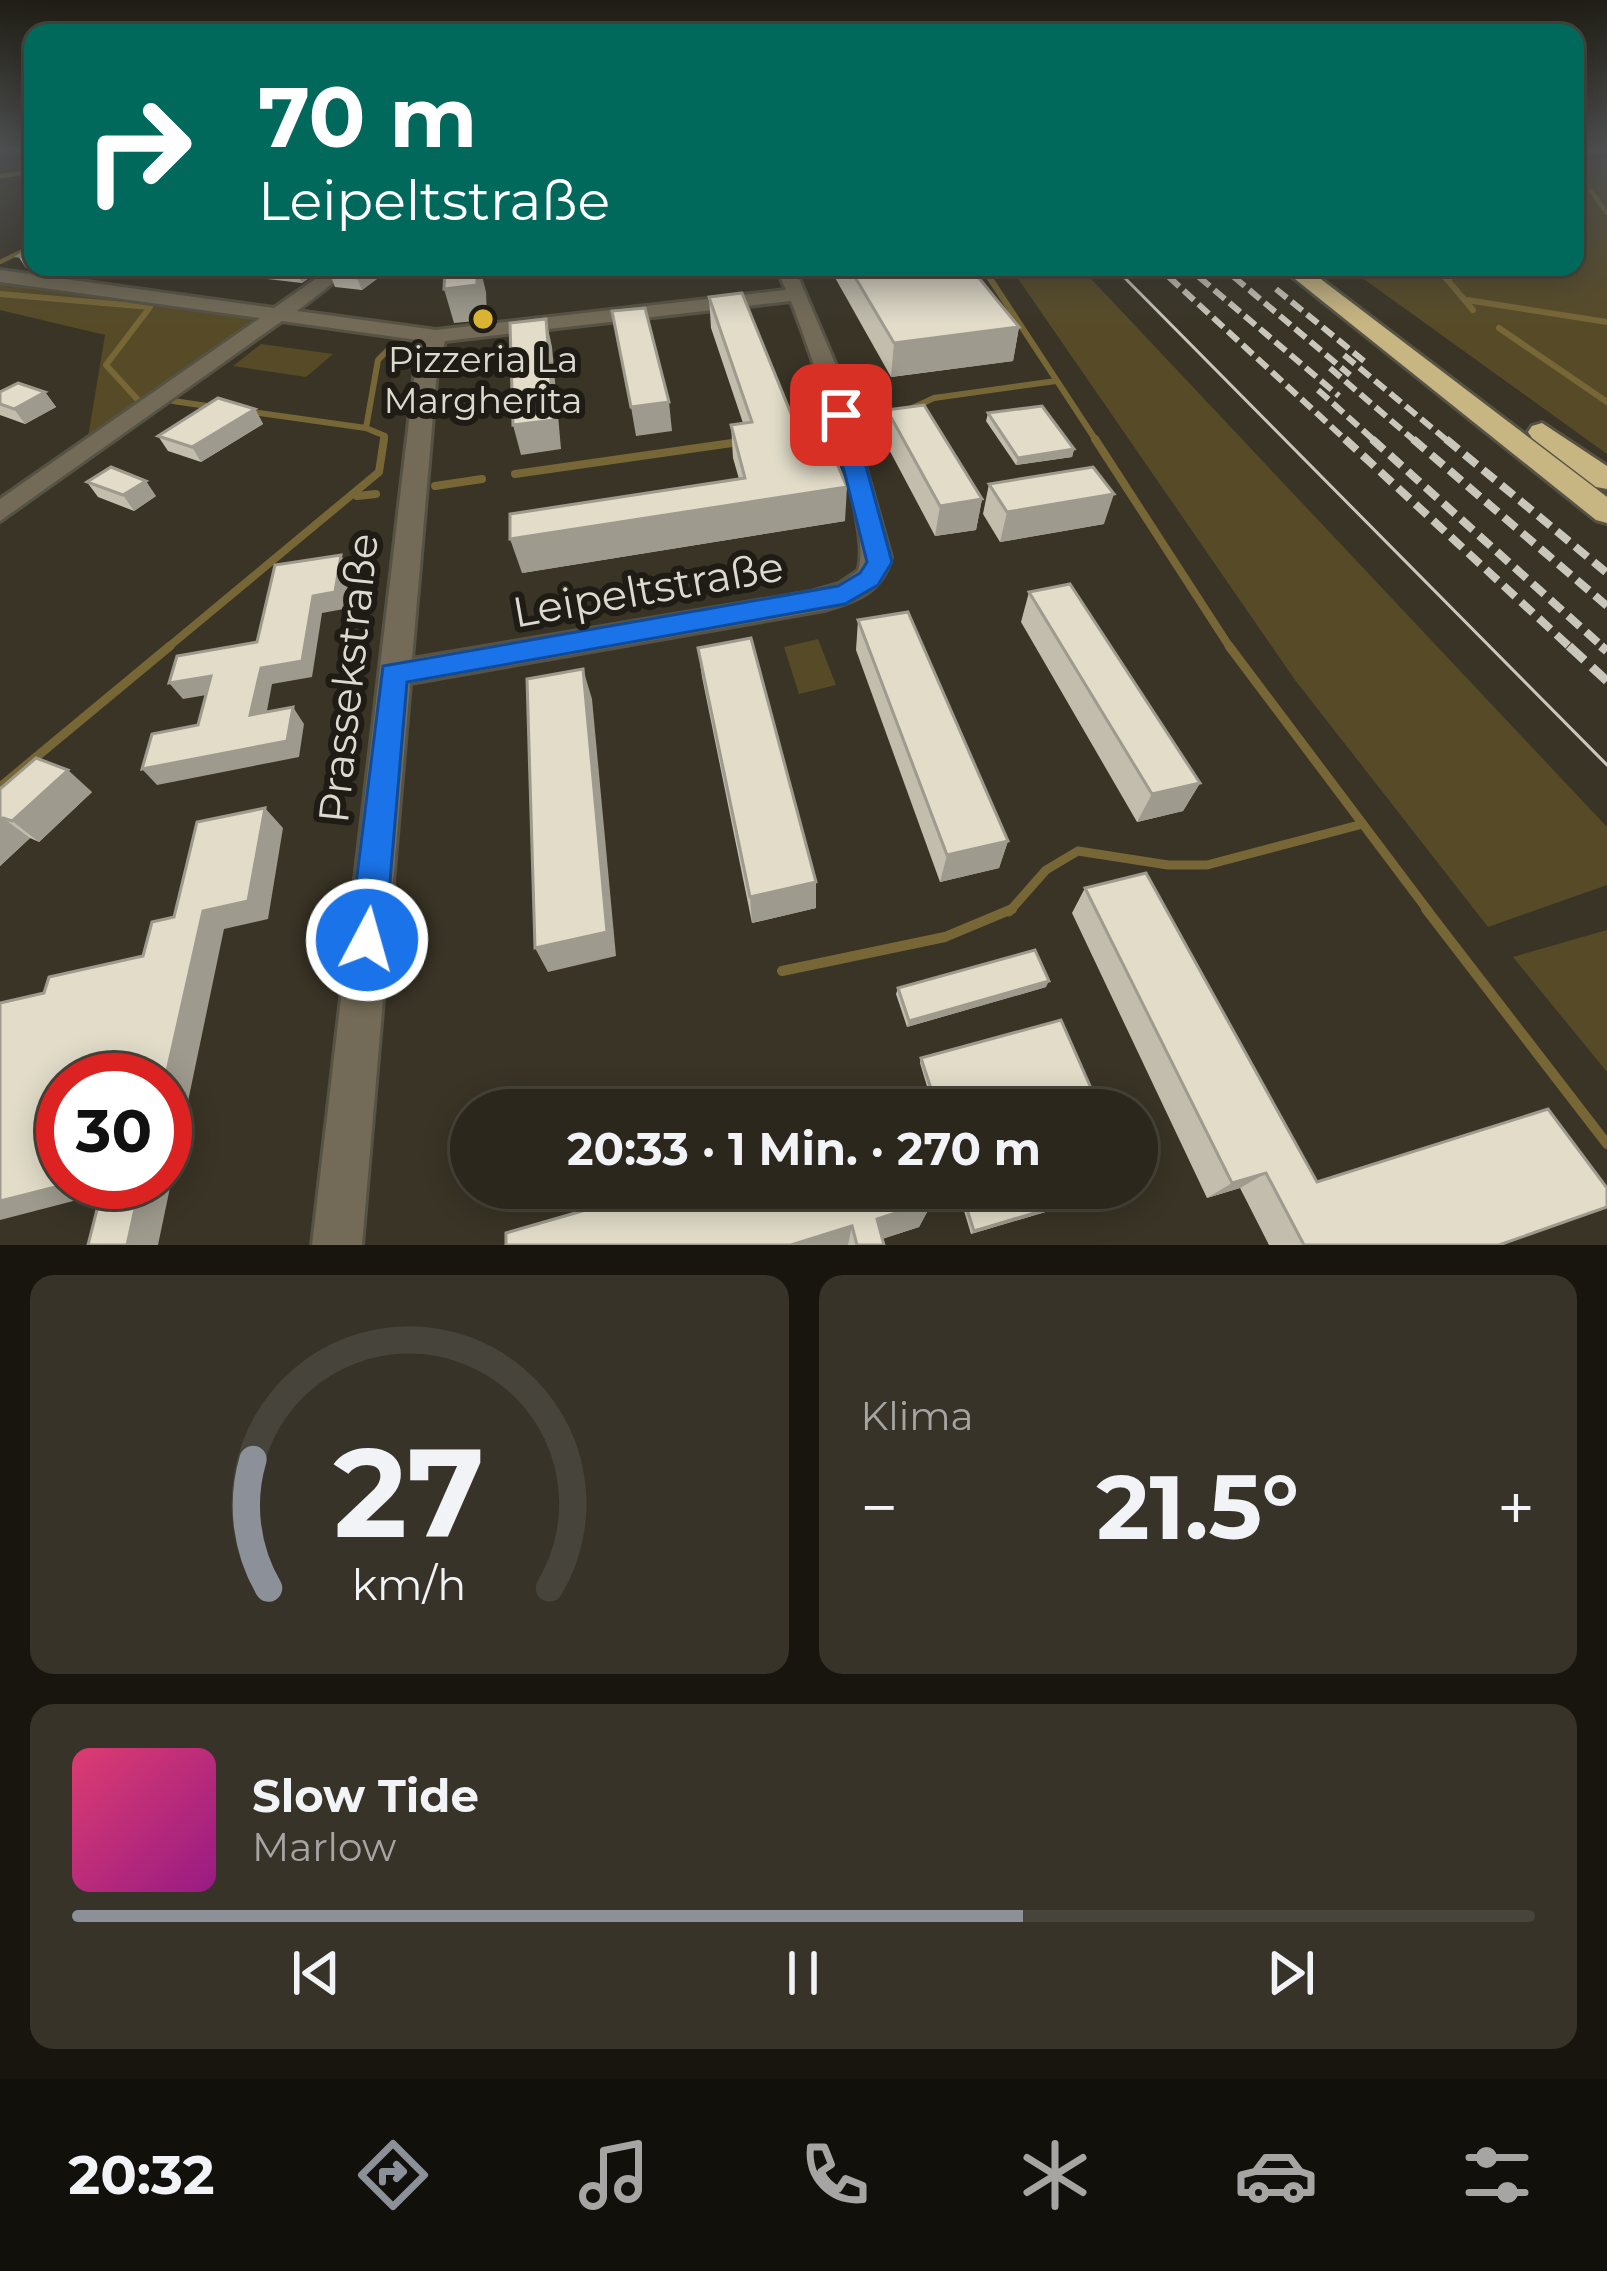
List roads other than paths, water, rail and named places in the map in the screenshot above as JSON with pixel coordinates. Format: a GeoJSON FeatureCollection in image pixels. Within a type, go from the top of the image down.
{"type":"FeatureCollection","features":[{"type":"Feature","properties":{"kind":"highway"},"geometry":{"type":"LineString","coordinates":[[1303,276],[1607,513]]}},
{"type":"Feature","properties":{"kind":"highway"},"geometry":{"type":"LineString","coordinates":[[1332,276],[1607,480]]}},
{"type":"Feature","properties":{"kind":"street"},"geometry":{"type":"LineString","coordinates":[[51,276],[436,337],[798,294]]}},
{"type":"Feature","properties":{"kind":"street"},"geometry":{"type":"LineString","coordinates":[[0,512],[332,276]]}},
{"type":"Feature","properties":{"kind":"street","name":"Leipeltstraße"},"geometry":{"type":"LineString","coordinates":[[393,674],[811,603],[845,595],[869,579],[879,562],[876,542],[819,339],[789,276]]}},
{"type":"Feature","properties":{"kind":"street","name":"Prassekstraße"},"geometry":{"type":"LineString","coordinates":[[337,1245],[426,370],[436,337]]}},
{"type":"Feature","properties":{"kind":"waterway"},"geometry":{"type":"LineString","coordinates":[[1604,209],[1607,213]]}},
{"type":"Feature","properties":{"kind":"waterway"},"geometry":{"type":"LineString","coordinates":[[0,262],[24,250]]}},
{"type":"Feature","properties":{"kind":"waterway"},"geometry":{"type":"LineString","coordinates":[[989,276],[991,280]]}},
{"type":"Feature","properties":{"kind":"waterway"},"geometry":{"type":"LineString","coordinates":[[989,277],[1097,442]]}},
{"type":"Feature","properties":{"kind":"waterway"},"geometry":{"type":"LineString","coordinates":[[1445,278],[1450,280]]}},
{"type":"Feature","properties":{"kind":"waterway"},"geometry":{"type":"LineString","coordinates":[[1445,278],[1473,310]]}},
{"type":"Feature","properties":{"kind":"waterway"},"geometry":{"type":"LineString","coordinates":[[0,294],[150,307],[106,365],[138,400]]}},
{"type":"Feature","properties":{"kind":"waterway"},"geometry":{"type":"LineString","coordinates":[[1467,300],[1607,322]]}},
{"type":"Feature","properties":{"kind":"waterway"},"geometry":{"type":"LineString","coordinates":[[1499,328],[1607,402]]}},
{"type":"Feature","properties":{"kind":"waterway"},"geometry":{"type":"LineString","coordinates":[[366,428],[378,360],[392,346]]}},
{"type":"Feature","properties":{"kind":"waterway"},"geometry":{"type":"LineString","coordinates":[[910,409],[934,398],[1056,381]]}},
{"type":"Feature","properties":{"kind":"waterway"},"geometry":{"type":"LineString","coordinates":[[173,401],[214,407]]}},
{"type":"Feature","properties":{"kind":"waterway"},"geometry":{"type":"LineString","coordinates":[[252,412],[366,428]]}},
{"type":"Feature","properties":{"kind":"waterway"},"geometry":{"type":"LineString","coordinates":[[366,428],[385,436],[384,442]]}},
{"type":"Feature","properties":{"kind":"waterway"},"geometry":{"type":"LineString","coordinates":[[166,649],[379,472],[384,439]]}},
{"type":"Feature","properties":{"kind":"waterway"},"geometry":{"type":"LineString","coordinates":[[1095,439],[1229,647]]}},
{"type":"Feature","properties":{"kind":"waterway"},"geometry":{"type":"LineString","coordinates":[[515,474],[739,442]]}},
{"type":"Feature","properties":{"kind":"waterway"},"geometry":{"type":"LineString","coordinates":[[435,486],[482,479]]}},
{"type":"Feature","properties":{"kind":"waterway"},"geometry":{"type":"LineString","coordinates":[[357,496],[376,494]]}},
{"type":"Feature","properties":{"kind":"waterway"},"geometry":{"type":"LineString","coordinates":[[0,787],[170,646]]}},
{"type":"Feature","properties":{"kind":"waterway"},"geometry":{"type":"LineString","coordinates":[[1229,647],[1429,912]]}},
{"type":"Feature","properties":{"kind":"waterway"},"geometry":{"type":"LineString","coordinates":[[1011,909],[1046,870],[1078,851],[1168,865],[1207,865],[1359,825]]}},
{"type":"Feature","properties":{"kind":"waterway"},"geometry":{"type":"LineString","coordinates":[[782,971],[945,937],[1011,909]]}},
{"type":"Feature","properties":{"kind":"waterway"},"geometry":{"type":"LineString","coordinates":[[1426,909],[1607,1144]]}},
{"type":"Feature","properties":{"kind":"tram line"},"geometry":{"type":"LineString","coordinates":[[1123,276],[1607,765]]}},
{"type":"Feature","properties":{"kind":"railway"},"geometry":{"type":"LineString","coordinates":[[1168,276],[1172,280]]}},
{"type":"Feature","properties":{"kind":"railway"},"geometry":{"type":"LineString","coordinates":[[1198,276],[1203,280]]}},
{"type":"Feature","properties":{"kind":"railway"},"geometry":{"type":"LineString","coordinates":[[1232,276],[1237,280]]}},
{"type":"Feature","properties":{"kind":"railway"},"geometry":{"type":"LineString","coordinates":[[1169,277],[1348,442]]}},
{"type":"Feature","properties":{"kind":"railway"},"geometry":{"type":"LineString","coordinates":[[1199,277],[1339,396]]}},
{"type":"Feature","properties":{"kind":"railway"},"geometry":{"type":"LineString","coordinates":[[1234,277],[1350,375]]}},
{"type":"Feature","properties":{"kind":"railway"},"geometry":{"type":"LineString","coordinates":[[1276,289],[1364,361]]}},
{"type":"Feature","properties":{"kind":"railway"},"geometry":{"type":"LineString","coordinates":[[1344,355],[1449,442]]}},
{"type":"Feature","properties":{"kind":"railway"},"geometry":{"type":"LineString","coordinates":[[1330,368],[1416,442]]}},
{"type":"Feature","properties":{"kind":"railway"},"geometry":{"type":"LineString","coordinates":[[1318,390],[1376,442]]}},
{"type":"Feature","properties":{"kind":"railway"},"geometry":{"type":"LineString","coordinates":[[1345,439],[1572,649]]}},
{"type":"Feature","properties":{"kind":"railway"},"geometry":{"type":"LineString","coordinates":[[1372,439],[1605,649]]}},
{"type":"Feature","properties":{"kind":"railway"},"geometry":{"type":"LineString","coordinates":[[1413,439],[1607,606]]}},
{"type":"Feature","properties":{"kind":"railway"},"geometry":{"type":"LineString","coordinates":[[1446,439],[1607,573]]}},
{"type":"Feature","properties":{"kind":"railway"},"geometry":{"type":"LineString","coordinates":[[1569,646],[1607,681]]}},
{"type":"Feature","properties":{"kind":"railway"},"geometry":{"type":"LineString","coordinates":[[1601,646],[1607,651]]}},
{"type":"Feature","properties":{"kind":"place","name":"Pizzeria La Margherita"},"geometry":{"type":"Point","coordinates":[483,319]}}]}
